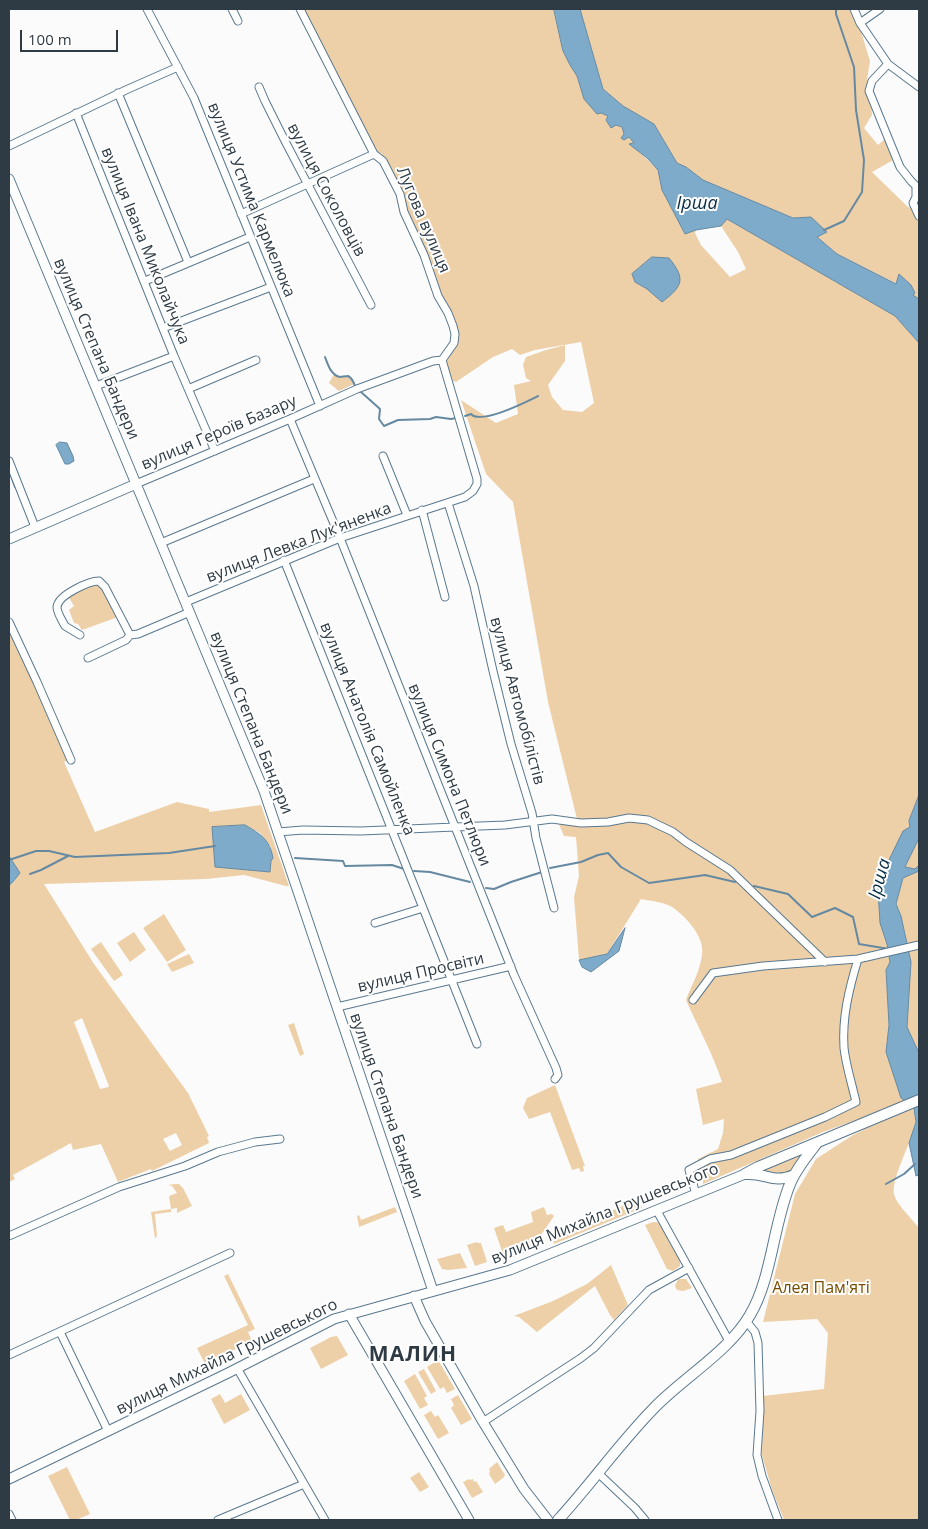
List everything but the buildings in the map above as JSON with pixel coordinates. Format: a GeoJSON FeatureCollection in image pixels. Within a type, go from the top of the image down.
{"type":"FeatureCollection","features":[{"type":"Feature","properties":{"kind":"main road"},"geometry":{"type":"LineString","coordinates":[[745,1174],[919,1100]]}},
{"type":"Feature","properties":{"kind":"main road"},"geometry":{"type":"LineString","coordinates":[[558,1520],[656,1405],[729,1341],[746,1321],[759,1295],[783,1203],[794,1175],[817,1143]]}},
{"type":"Feature","properties":{"kind":"main road"},"geometry":{"type":"LineString","coordinates":[[745,1174],[759,1174],[772,1180],[794,1175]]}},
{"type":"Feature","properties":{"kind":"main road"},"geometry":{"type":"LineString","coordinates":[[772,1180],[783,1203]]}},
{"type":"Feature","properties":{"kind":"street","name":"вулиця Устима Кармелюка"},"geometry":{"type":"LineString","coordinates":[[147,9],[194,98],[320,406]]}},
{"type":"Feature","properties":{"kind":"street"},"geometry":{"type":"LineString","coordinates":[[232,9],[238,20]]}},
{"type":"Feature","properties":{"kind":"street","name":"Лугова вулиця"},"geometry":{"type":"LineString","coordinates":[[300,9],[374,154],[383,161],[400,194],[404,212],[424,255],[438,296],[448,313],[454,331],[454,343],[442,360]]}},
{"type":"Feature","properties":{"kind":"street"},"geometry":{"type":"LineString","coordinates":[[854,9],[860,23],[888,64],[919,87]]}},
{"type":"Feature","properties":{"kind":"street"},"geometry":{"type":"LineString","coordinates":[[860,23],[880,9]]}},
{"type":"Feature","properties":{"kind":"street"},"geometry":{"type":"LineString","coordinates":[[888,64],[872,81],[869,91],[900,166],[911,181],[918,185],[913,204],[919,216]]}},
{"type":"Feature","properties":{"kind":"street"},"geometry":{"type":"LineString","coordinates":[[9,146],[118,93],[178,67]]}},
{"type":"Feature","properties":{"kind":"street","name":"вулиця Соколовців"},"geometry":{"type":"LineString","coordinates":[[259,87],[371,305]]}},
{"type":"Feature","properties":{"kind":"street"},"geometry":{"type":"LineString","coordinates":[[118,93],[188,262]]}},
{"type":"Feature","properties":{"kind":"street","name":"вулиця Івана Миколайчука"},"geometry":{"type":"LineString","coordinates":[[76,114],[174,356],[215,451]]}},
{"type":"Feature","properties":{"kind":"street"},"geometry":{"type":"LineString","coordinates":[[241,214],[374,154]]}},
{"type":"Feature","properties":{"kind":"street","name":"вулиця Степана Бандери"},"geometry":{"type":"LineString","coordinates":[[9,179],[258,776],[433,1291]]}},
{"type":"Feature","properties":{"kind":"street"},"geometry":{"type":"LineString","coordinates":[[145,281],[250,238]]}},
{"type":"Feature","properties":{"kind":"street"},"geometry":{"type":"LineString","coordinates":[[163,328],[271,287]]}},
{"type":"Feature","properties":{"kind":"street"},"geometry":{"type":"LineString","coordinates":[[96,386],[174,356]]}},
{"type":"Feature","properties":{"kind":"street"},"geometry":{"type":"LineString","coordinates":[[188,389],[256,360]]}},
{"type":"Feature","properties":{"kind":"street","name":"вулиця Героїв Базару"},"geometry":{"type":"LineString","coordinates":[[9,539],[357,389],[417,366],[435,360],[442,360]]}},
{"type":"Feature","properties":{"kind":"street","name":"вулиця Левка Лук'яненка"},"geometry":{"type":"LineString","coordinates":[[186,602],[340,538],[469,495],[476,487],[477,479],[442,360]]}},
{"type":"Feature","properties":{"kind":"street","name":"вулиця Симона Петлюри"},"geometry":{"type":"LineString","coordinates":[[290,419],[340,538],[511,966],[556,1068],[558,1075],[555,1078]]}},
{"type":"Feature","properties":{"kind":"street"},"geometry":{"type":"LineString","coordinates":[[383,456],[407,516]]}},
{"type":"Feature","properties":{"kind":"street"},"geometry":{"type":"LineString","coordinates":[[9,461],[35,527]]}},
{"type":"Feature","properties":{"kind":"street"},"geometry":{"type":"LineString","coordinates":[[161,543],[314,479]]}},
{"type":"Feature","properties":{"kind":"street","name":"вулиця Автомобілістів"},"geometry":{"type":"LineString","coordinates":[[448,503],[474,586],[495,680],[511,744],[532,813],[554,908]]}},
{"type":"Feature","properties":{"kind":"street"},"geometry":{"type":"LineString","coordinates":[[422,510],[445,597]]}},
{"type":"Feature","properties":{"kind":"street","name":"вулиця Анатолія Самойленка"},"geometry":{"type":"LineString","coordinates":[[284,560],[477,1044]]}},
{"type":"Feature","properties":{"kind":"street"},"geometry":{"type":"LineString","coordinates":[[80,635],[64,626],[57,606],[62,597],[97,580],[105,587],[130,635]]}},
{"type":"Feature","properties":{"kind":"street"},"geometry":{"type":"LineString","coordinates":[[88,658],[126,640],[130,635],[138,634],[190,612]]}},
{"type":"Feature","properties":{"kind":"street"},"geometry":{"type":"LineString","coordinates":[[9,622],[38,682],[70,760]]}},
{"type":"Feature","properties":{"kind":"street"},"geometry":{"type":"LineString","coordinates":[[278,832],[455,827],[558,819],[594,823],[633,818],[648,820],[660,825],[730,870],[825,962]]}},
{"type":"Feature","properties":{"kind":"street"},"geometry":{"type":"LineString","coordinates":[[375,923],[423,908]]}},
{"type":"Feature","properties":{"kind":"street"},"geometry":{"type":"LineString","coordinates":[[692,1000],[713,973],[763,966],[858,959],[917,945]]}},
{"type":"Feature","properties":{"kind":"street"},"geometry":{"type":"LineString","coordinates":[[696,1194],[689,1170],[710,1159],[731,1155],[825,1117],[856,1102],[844,1049],[844,1016],[858,959]]}},
{"type":"Feature","properties":{"kind":"street","name":"вулиця Просвіти"},"geometry":{"type":"LineString","coordinates":[[337,1007],[511,966]]}},
{"type":"Feature","properties":{"kind":"street"},"geometry":{"type":"LineString","coordinates":[[9,1236],[120,1187],[185,1166],[218,1152],[254,1142],[280,1138]]}},
{"type":"Feature","properties":{"kind":"street","name":"вулиця Михайла Грушевського"},"geometry":{"type":"LineString","coordinates":[[9,1479],[334,1319],[519,1267],[745,1174]]}},
{"type":"Feature","properties":{"kind":"street"},"geometry":{"type":"LineString","coordinates":[[657,1211],[729,1341]]}},
{"type":"Feature","properties":{"kind":"street"},"geometry":{"type":"LineString","coordinates":[[9,1356],[230,1253]]}},
{"type":"Feature","properties":{"kind":"street"},"geometry":{"type":"LineString","coordinates":[[483,1422],[589,1352],[640,1298],[658,1285],[690,1268]]}},
{"type":"Feature","properties":{"kind":"street"},"geometry":{"type":"LineString","coordinates":[[414,1296],[424,1321],[483,1422],[517,1477],[548,1520]]}},
{"type":"Feature","properties":{"kind":"street"},"geometry":{"type":"LineString","coordinates":[[349,1314],[469,1520]]}},
{"type":"Feature","properties":{"kind":"street"},"geometry":{"type":"LineString","coordinates":[[746,1321],[756,1336],[758,1348],[760,1417],[757,1447],[758,1460],[778,1520]]}},
{"type":"Feature","properties":{"kind":"street"},"geometry":{"type":"LineString","coordinates":[[60,1332],[108,1431]]}},
{"type":"Feature","properties":{"kind":"street"},"geometry":{"type":"LineString","coordinates":[[237,1368],[325,1520]]}},
{"type":"Feature","properties":{"kind":"street"},"geometry":{"type":"LineString","coordinates":[[598,1473],[646,1520]]}},
{"type":"Feature","properties":{"kind":"street"},"geometry":{"type":"LineString","coordinates":[[218,1520],[304,1484]]}},
{"type":"Feature","properties":{"kind":"street"},"geometry":{"type":"LineString","coordinates":[[9,1514],[12,1520]]}},
{"type":"Feature","properties":{"kind":"green space","name":"Алея Пам'яті"},"geometry":{"type":"Polygon","coordinates":[[[302,9],[554,9],[563,51],[577,76],[584,99],[601,113],[608,116],[606,120],[611,127],[616,125],[622,127],[624,134],[621,138],[629,137],[634,143],[630,143],[658,170],[662,190],[685,234],[696,230],[695,233],[701,245],[730,277],[746,269],[738,252],[721,226],[727,219],[895,316],[919,343],[919,795],[909,821],[910,827],[872,888],[878,890],[880,923],[887,944],[890,962],[886,970],[889,1025],[886,1052],[905,1101],[914,1108],[915,1116],[913,1132],[896,1179],[894,1194],[905,1212],[919,1228],[919,1520],[784,1520],[772,1490],[762,1455],[763,1396],[824,1389],[828,1333],[817,1319],[763,1322],[795,1194],[816,1159],[865,1129],[863,1122],[859,1119],[823,1132],[703,1184],[698,1159],[718,1149],[723,1133],[724,1119],[703,1125],[696,1089],[722,1082],[686,1000],[697,974],[702,954],[701,941],[695,930],[686,919],[669,905],[641,899],[607,954],[579,960],[574,897],[579,876],[576,837],[564,836],[557,820],[577,819],[548,702],[513,502],[486,474],[461,400],[496,423],[518,414],[514,385],[531,381],[526,378],[523,365],[526,357],[565,345],[565,361],[548,385],[552,397],[563,410],[582,412],[594,403],[581,342],[535,350],[520,355],[512,349],[493,357],[456,382],[453,381],[446,363],[458,340],[449,310],[441,297],[424,246],[414,233],[407,214],[407,208],[388,164],[382,154],[371,148],[302,9]]]}},
{"type":"Feature","properties":{"kind":"green space"},"geometry":{"type":"Polygon","coordinates":[[[580,9],[854,9],[870,61],[867,80],[871,96],[872,115],[864,128],[878,145],[887,137],[895,159],[872,172],[908,207],[917,208],[919,214],[919,299],[913,295],[900,275],[897,284],[837,254],[817,237],[820,235],[802,217],[793,218],[703,180],[686,167],[677,163],[654,124],[623,106],[603,89],[580,9]]]}},
{"type":"Feature","properties":{"kind":"green space"},"geometry":{"type":"Polygon","coordinates":[[[334,374],[340,377],[348,376],[354,384],[339,391],[329,383],[334,374]]]}},
{"type":"Feature","properties":{"kind":"green space"},"geometry":{"type":"Polygon","coordinates":[[[99,583],[118,617],[82,630],[78,624],[74,623],[69,610],[74,606],[68,596],[87,586],[99,583]]]}},
{"type":"Feature","properties":{"kind":"green space"},"geometry":{"type":"Polygon","coordinates":[[[9,622],[71,760],[64,762],[95,832],[177,802],[209,809],[209,812],[261,805],[289,886],[244,875],[206,879],[44,884],[94,964],[188,1093],[209,1136],[207,1137],[209,1143],[152,1171],[151,1169],[118,1182],[101,1144],[73,1150],[71,1143],[13,1175],[15,1179],[9,1182],[9,885],[13,883],[20,873],[9,856],[9,622]],[[245,825],[215,867],[270,872],[271,847],[260,833],[245,825]],[[82,1018],[74,1022],[100,1089],[108,1087],[82,1018]],[[176,1133],[163,1139],[170,1151],[182,1145],[176,1133]]]}},
{"type":"Feature","properties":{"kind":"green space"},"geometry":{"type":"Polygon","coordinates":[[[919,838],[919,865],[915,869],[905,868],[919,838]]]}},
{"type":"Feature","properties":{"kind":"green space"},"geometry":{"type":"Polygon","coordinates":[[[919,871],[919,1053],[907,1027],[911,962],[901,916],[896,904],[903,878],[919,871]]]}},
{"type":"Feature","properties":{"kind":"green space"},"geometry":{"type":"Polygon","coordinates":[[[164,914],[186,950],[167,962],[143,928],[164,914]]]}},
{"type":"Feature","properties":{"kind":"green space"},"geometry":{"type":"Polygon","coordinates":[[[134,932],[146,950],[130,962],[117,943],[134,932]]]}},
{"type":"Feature","properties":{"kind":"green space"},"geometry":{"type":"Polygon","coordinates":[[[101,942],[123,975],[114,981],[91,949],[101,942]]]}},
{"type":"Feature","properties":{"kind":"green space"},"geometry":{"type":"Polygon","coordinates":[[[189,954],[194,963],[172,972],[167,964],[189,954]]]}},
{"type":"Feature","properties":{"kind":"green space"},"geometry":{"type":"Polygon","coordinates":[[[294,1023],[304,1054],[300,1056],[288,1025],[294,1023]]]}},
{"type":"Feature","properties":{"kind":"green space"},"geometry":{"type":"Polygon","coordinates":[[[555,1085],[585,1166],[583,1166],[584,1171],[581,1172],[579,1168],[572,1170],[550,1112],[529,1119],[523,1108],[527,1098],[555,1085]]]}},
{"type":"Feature","properties":{"kind":"green space"},"geometry":{"type":"Polygon","coordinates":[[[804,1152],[788,1173],[778,1174],[762,1169],[804,1152]]]}},
{"type":"Feature","properties":{"kind":"green space"},"geometry":{"type":"Polygon","coordinates":[[[179,1184],[192,1206],[177,1213],[177,1208],[171,1209],[169,1196],[177,1193],[172,1186],[168,1185],[179,1184]]]}},
{"type":"Feature","properties":{"kind":"green space"},"geometry":{"type":"Polygon","coordinates":[[[639,1199],[642,1208],[554,1244],[552,1236],[560,1230],[563,1236],[577,1231],[576,1226],[639,1199]]]}},
{"type":"Feature","properties":{"kind":"green space"},"geometry":{"type":"Polygon","coordinates":[[[395,1207],[397,1212],[359,1227],[357,1216],[359,1215],[361,1220],[395,1207]]]}},
{"type":"Feature","properties":{"kind":"green space"},"geometry":{"type":"Polygon","coordinates":[[[544,1207],[547,1215],[552,1214],[554,1216],[530,1251],[514,1257],[508,1257],[503,1254],[494,1228],[503,1225],[506,1232],[533,1222],[531,1212],[544,1207]]]}},
{"type":"Feature","properties":{"kind":"green space"},"geometry":{"type":"Polygon","coordinates":[[[171,1209],[171,1212],[155,1214],[157,1236],[155,1238],[151,1212],[171,1209]]]}},
{"type":"Feature","properties":{"kind":"green space"},"geometry":{"type":"Polygon","coordinates":[[[653,1222],[664,1227],[677,1250],[680,1266],[673,1271],[667,1269],[645,1225],[653,1222]]]}},
{"type":"Feature","properties":{"kind":"green space"},"geometry":{"type":"Polygon","coordinates":[[[477,1242],[481,1243],[487,1262],[475,1266],[467,1245],[477,1242]]]}},
{"type":"Feature","properties":{"kind":"green space"},"geometry":{"type":"Polygon","coordinates":[[[460,1253],[467,1268],[442,1269],[437,1259],[460,1253]]]}},
{"type":"Feature","properties":{"kind":"green space"},"geometry":{"type":"Polygon","coordinates":[[[611,1265],[628,1305],[614,1320],[595,1286],[537,1332],[519,1317],[514,1316],[553,1301],[587,1284],[611,1265]]]}},
{"type":"Feature","properties":{"kind":"green space"},"geometry":{"type":"Polygon","coordinates":[[[228,1274],[255,1329],[248,1332],[252,1341],[205,1364],[197,1348],[248,1325],[224,1276],[228,1274]]]}},
{"type":"Feature","properties":{"kind":"green space"},"geometry":{"type":"Polygon","coordinates":[[[678,1279],[686,1279],[692,1288],[683,1291],[677,1290],[675,1286],[678,1279]]]}},
{"type":"Feature","properties":{"kind":"green space"},"geometry":{"type":"Polygon","coordinates":[[[337,1336],[348,1355],[321,1369],[310,1348],[331,1337],[337,1336]]]}},
{"type":"Feature","properties":{"kind":"green space"},"geometry":{"type":"Polygon","coordinates":[[[438,1360],[455,1389],[447,1393],[444,1387],[440,1389],[427,1367],[438,1360]]]}},
{"type":"Feature","properties":{"kind":"green space"},"geometry":{"type":"Polygon","coordinates":[[[424,1369],[436,1391],[431,1394],[418,1372],[424,1369]]]}},
{"type":"Feature","properties":{"kind":"green space"},"geometry":{"type":"Polygon","coordinates":[[[415,1374],[427,1396],[424,1398],[428,1405],[420,1409],[404,1381],[415,1374]]]}},
{"type":"Feature","properties":{"kind":"green space"},"geometry":{"type":"Polygon","coordinates":[[[220,1394],[225,1403],[241,1394],[250,1410],[224,1424],[211,1399],[220,1394]]]}},
{"type":"Feature","properties":{"kind":"green space"},"geometry":{"type":"Polygon","coordinates":[[[458,1395],[472,1419],[461,1425],[451,1408],[454,1405],[451,1399],[458,1395]]]}},
{"type":"Feature","properties":{"kind":"green space"},"geometry":{"type":"Polygon","coordinates":[[[431,1411],[435,1417],[438,1415],[449,1433],[438,1439],[424,1415],[431,1411]]]}},
{"type":"Feature","properties":{"kind":"green space"},"geometry":{"type":"Polygon","coordinates":[[[497,1462],[505,1475],[495,1484],[489,1474],[489,1469],[497,1462]]]}},
{"type":"Feature","properties":{"kind":"green space"},"geometry":{"type":"Polygon","coordinates":[[[67,1467],[90,1514],[76,1520],[70,1520],[48,1476],[67,1467]]]}},
{"type":"Feature","properties":{"kind":"green space"},"geometry":{"type":"Polygon","coordinates":[[[419,1472],[429,1487],[420,1492],[410,1478],[419,1472]]]}},
{"type":"Feature","properties":{"kind":"green space"},"geometry":{"type":"Polygon","coordinates":[[[473,1479],[474,1482],[476,1481],[483,1492],[472,1498],[463,1482],[473,1479]]]}},
{"type":"Feature","properties":{"kind":"water","name":"Ірша"},"geometry":{"type":"Polygon","coordinates":[[[554,9],[580,9],[603,89],[623,106],[654,124],[677,163],[686,167],[703,180],[793,218],[811,217],[827,232],[817,237],[837,254],[896,284],[899,274],[911,285],[915,293],[913,295],[919,299],[919,343],[895,316],[727,219],[721,226],[696,230],[685,234],[662,190],[658,170],[647,158],[629,144],[634,143],[629,137],[624,140],[621,138],[624,134],[622,127],[616,125],[611,128],[606,120],[608,116],[601,113],[597,114],[584,99],[577,76],[563,51],[554,9]]]}},
{"type":"Feature","properties":{"kind":"water"},"geometry":{"type":"Polygon","coordinates":[[[652,257],[669,258],[680,277],[678,287],[662,302],[647,289],[635,282],[632,274],[652,257]]]}},
{"type":"Feature","properties":{"kind":"water"},"geometry":{"type":"Polygon","coordinates":[[[60,442],[67,443],[73,456],[74,461],[69,464],[65,464],[56,445],[60,442]]]}},
{"type":"Feature","properties":{"kind":"water","name":"Ірша"},"geometry":{"type":"Polygon","coordinates":[[[919,795],[919,838],[905,867],[915,869],[919,865],[919,871],[903,878],[896,904],[901,916],[911,962],[907,1027],[919,1053],[919,1175],[916,1176],[909,1143],[916,1122],[914,1108],[901,1098],[886,1052],[889,1025],[886,970],[890,962],[887,944],[880,923],[878,890],[872,888],[888,862],[903,831],[910,827],[909,821],[919,795]]]}},
{"type":"Feature","properties":{"kind":"water"},"geometry":{"type":"Polygon","coordinates":[[[245,825],[260,835],[270,847],[273,858],[270,872],[215,867],[212,827],[245,825]]]}},
{"type":"Feature","properties":{"kind":"water"},"geometry":{"type":"Polygon","coordinates":[[[9,856],[20,873],[9,885],[9,856]]]}},
{"type":"Feature","properties":{"kind":"water"},"geometry":{"type":"Polygon","coordinates":[[[625,928],[619,951],[591,972],[582,967],[579,960],[607,954],[625,928]]]}},
{"type":"Feature","properties":{"kind":"waterway"},"geometry":{"type":"LineString","coordinates":[[824,230],[844,221],[862,192],[864,160],[856,110],[854,67],[836,9]]}},
{"type":"Feature","properties":{"kind":"waterway"},"geometry":{"type":"LineString","coordinates":[[325,357],[334,374],[340,377],[348,376],[352,379],[355,386]]}},
{"type":"Feature","properties":{"kind":"waterway"},"geometry":{"type":"LineString","coordinates":[[361,392],[380,409],[379,419],[384,426],[398,420],[430,419],[436,417],[456,418]]}},
{"type":"Feature","properties":{"kind":"waterway"},"geometry":{"type":"LineString","coordinates":[[465,416],[471,414],[476,417],[493,415],[538,396]]}},
{"type":"Feature","properties":{"kind":"waterway"},"geometry":{"type":"LineString","coordinates":[[9,470],[15,487]]}},
{"type":"Feature","properties":{"kind":"waterway"},"geometry":{"type":"LineString","coordinates":[[9,860],[36,851],[49,851],[75,857],[169,853],[215,846]]}},
{"type":"Feature","properties":{"kind":"waterway"},"geometry":{"type":"LineString","coordinates":[[550,868],[581,862],[608,853],[621,867],[649,883],[705,875],[735,882]]}},
{"type":"Feature","properties":{"kind":"waterway"},"geometry":{"type":"LineString","coordinates":[[30,874],[68,856]]}},
{"type":"Feature","properties":{"kind":"waterway"},"geometry":{"type":"LineString","coordinates":[[295,858],[343,861],[345,866],[392,865],[404,869]]}},
{"type":"Feature","properties":{"kind":"waterway"},"geometry":{"type":"LineString","coordinates":[[414,871],[430,872],[470,882]]}},
{"type":"Feature","properties":{"kind":"waterway"},"geometry":{"type":"LineString","coordinates":[[486,888],[494,889],[542,872]]}},
{"type":"Feature","properties":{"kind":"waterway"},"geometry":{"type":"LineString","coordinates":[[754,886],[788,894],[812,917],[835,908],[853,917],[859,944],[889,949]]}},
{"type":"Feature","properties":{"kind":"waterway"},"geometry":{"type":"LineString","coordinates":[[886,1184],[904,1174],[915,1164]]}},
{"type":"Feature","properties":{"kind":"district","name":"МАЛИН"},"geometry":{"type":"Point","coordinates":[413,1355]}}]}
